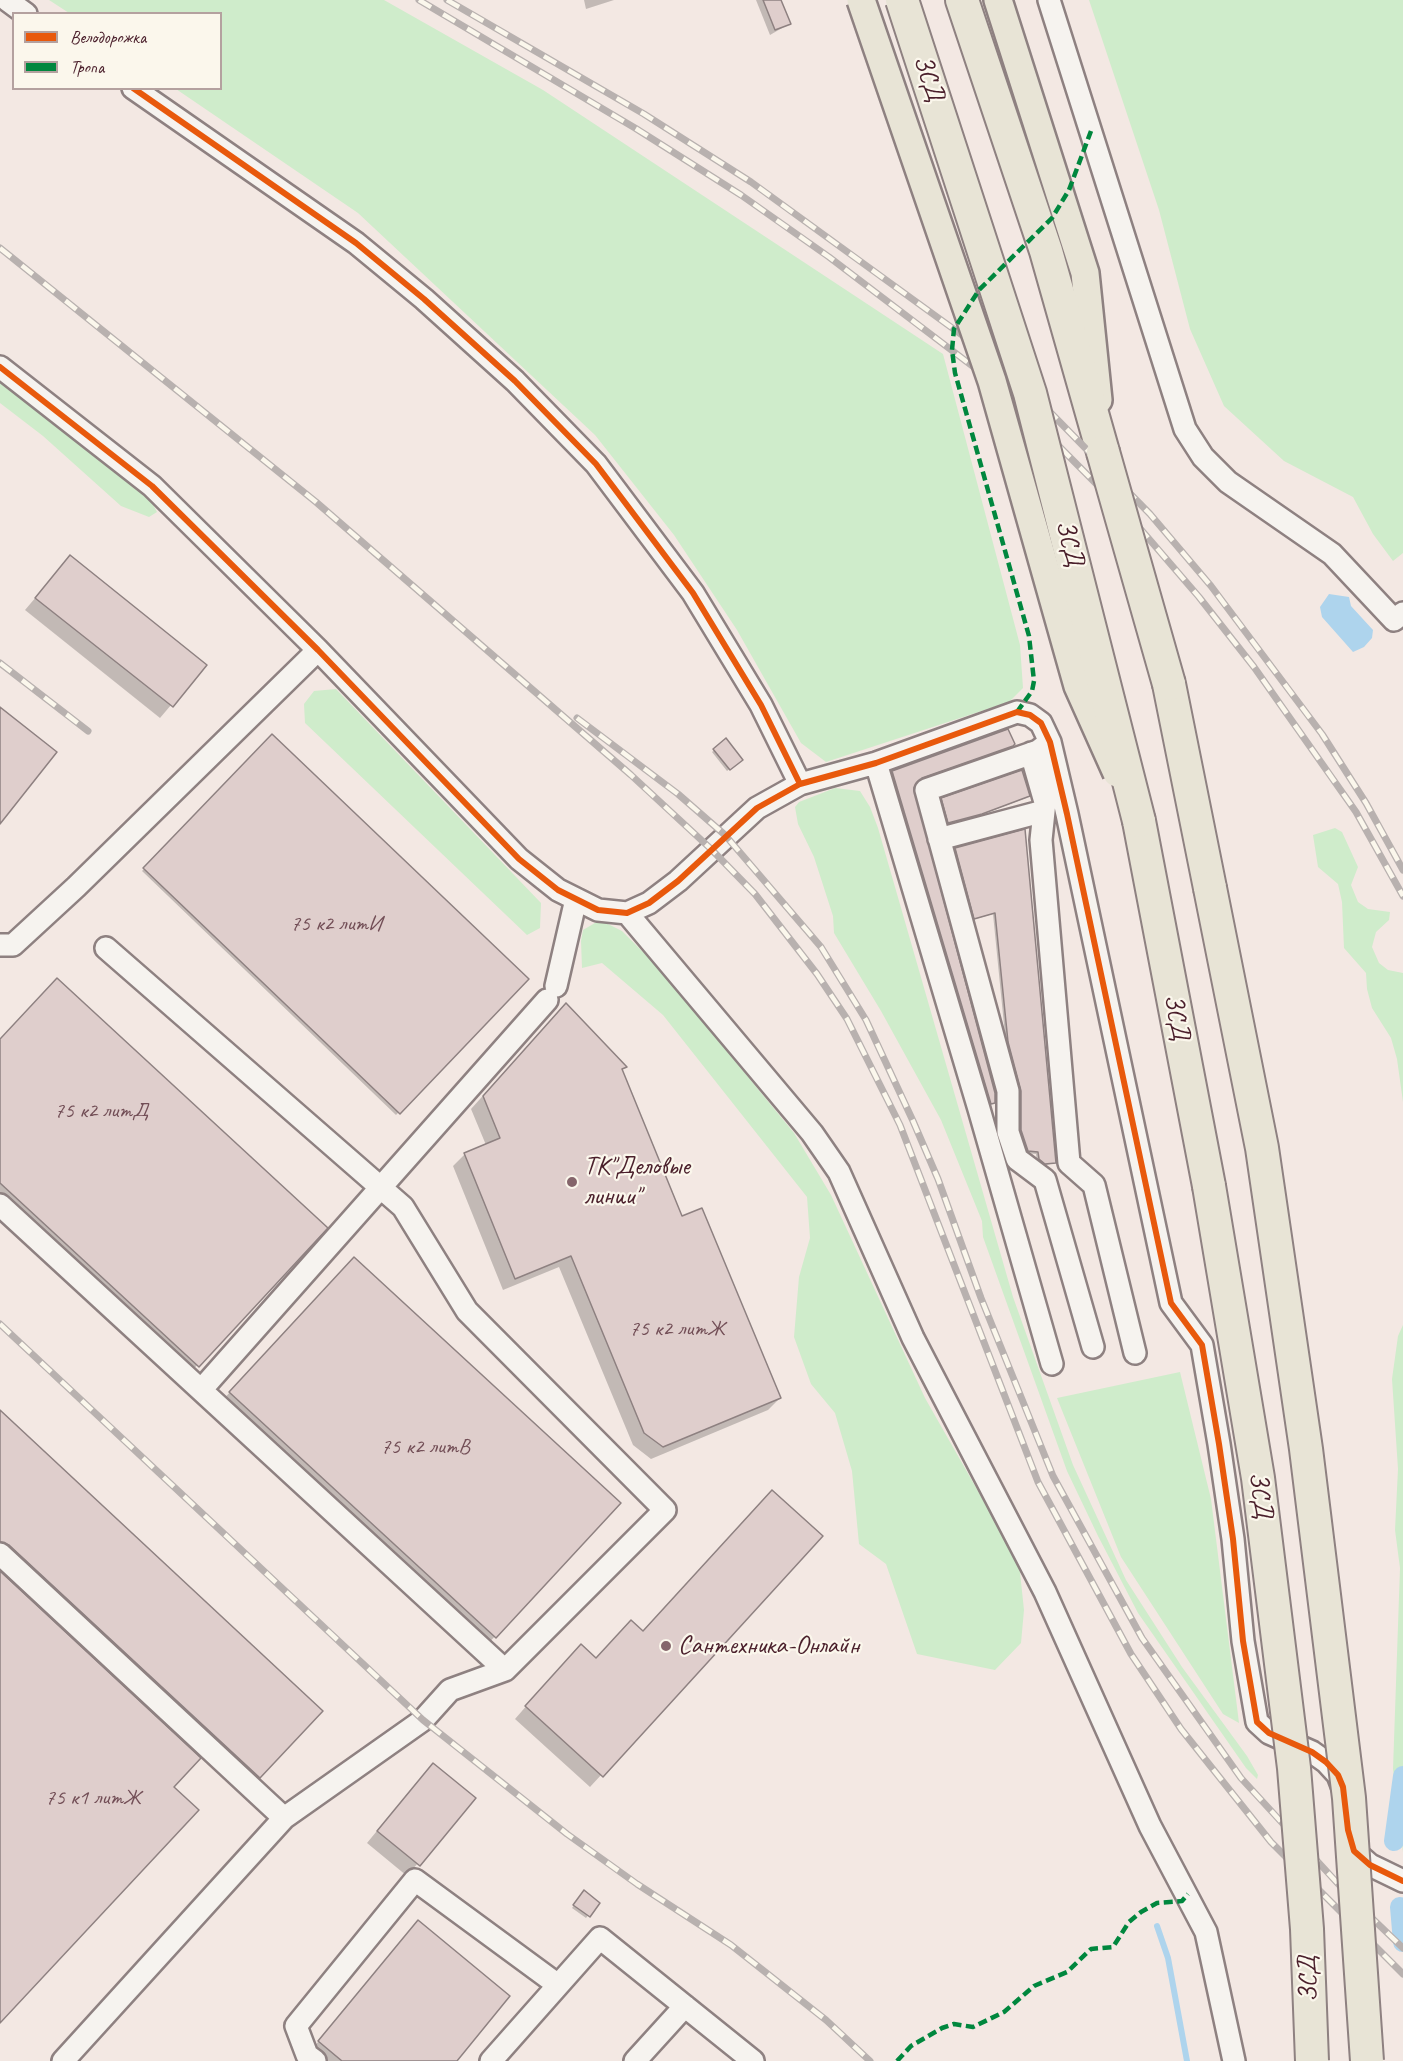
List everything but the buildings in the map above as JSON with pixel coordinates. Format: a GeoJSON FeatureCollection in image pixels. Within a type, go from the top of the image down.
{"type":"FeatureCollection","features":[{"type":"Feature","properties":{"kind":"highway","name":"ЗСД"},"geometry":{"type":"LineString","coordinates":[[902,0],[1030,393],[1139,821],[1209,1186],[1258,1478],[1294,1768],[1307,1929],[1312,2061]]}},
{"type":"Feature","properties":{"kind":"highway","name":"ЗСД"},"geometry":{"type":"LineString","coordinates":[[962,0],[1046,251],[1169,684],[1262,1148],[1306,1449],[1349,1798],[1367,2061]]}},
{"type":"Feature","properties":{"kind":"main road"},"geometry":{"type":"LineString","coordinates":[[861,0],[992,381],[1078,686],[1139,821]]}},
{"type":"Feature","properties":{"kind":"main road"},"geometry":{"type":"LineString","coordinates":[[998,0],[1085,273],[1103,452]]}},
{"type":"Feature","properties":{"kind":"street"},"geometry":{"type":"LineString","coordinates":[[7,0],[23,12]]}},
{"type":"Feature","properties":{"kind":"street"},"geometry":{"type":"LineString","coordinates":[[1048,0],[1185,429],[1203,457],[1228,482],[1332,554],[1394,620],[1403,613]]}},
{"type":"Feature","properties":{"kind":"street"},"geometry":{"type":"LineString","coordinates":[[136,90],[356,243],[424,298],[507,374],[596,464],[693,593],[761,705],[800,784]]}},
{"type":"Feature","properties":{"kind":"street"},"geometry":{"type":"LineString","coordinates":[[0,367],[152,486],[318,650],[519,859],[558,890],[598,910],[627,913],[649,903],[678,881],[757,808],[800,784],[876,763],[1017,712],[1030,715],[1041,723],[1050,742],[1171,1304],[1202,1344],[1222,1465],[1243,1641],[1257,1722],[1269,1733],[1312,1752],[1338,1775],[1343,1787],[1347,1830],[1354,1851],[1370,1865],[1403,1881]]}},
{"type":"Feature","properties":{"kind":"street"},"geometry":{"type":"LineString","coordinates":[[0,945],[13,945],[76,888],[318,650]]}},
{"type":"Feature","properties":{"kind":"street"},"geometry":{"type":"LineString","coordinates":[[1050,742],[1030,753],[926,790],[1008,1091],[1008,1132],[1017,1159],[1045,1180],[1093,1347]]}},
{"type":"Feature","properties":{"kind":"street"},"geometry":{"type":"LineString","coordinates":[[1030,753],[1045,802],[1041,840],[1069,1163],[1094,1185],[1135,1353]]}},
{"type":"Feature","properties":{"kind":"street"},"geometry":{"type":"LineString","coordinates":[[876,763],[976,1097],[1052,1364]]}},
{"type":"Feature","properties":{"kind":"street"},"geometry":{"type":"LineString","coordinates":[[939,839],[1044,811]]}},
{"type":"Feature","properties":{"kind":"street"},"geometry":{"type":"LineString","coordinates":[[201,1390],[381,1189],[551,993],[576,899]]}},
{"type":"Feature","properties":{"kind":"street"},"geometry":{"type":"LineString","coordinates":[[627,913],[812,1133],[839,1172],[913,1338],[955,1423],[995,1491],[1035,1572],[1102,1713],[1150,1826],[1206,1932],[1234,2061]]}},
{"type":"Feature","properties":{"kind":"street"},"geometry":{"type":"LineString","coordinates":[[63,2061],[284,1818],[423,1720],[450,1690],[505,1670],[665,1510],[468,1311],[403,1208],[106,948]]}},
{"type":"Feature","properties":{"kind":"street"},"geometry":{"type":"LineString","coordinates":[[1045,1180],[1083,1175]]}},
{"type":"Feature","properties":{"kind":"street"},"geometry":{"type":"LineString","coordinates":[[0,1205],[505,1670]]}},
{"type":"Feature","properties":{"kind":"street"},"geometry":{"type":"LineString","coordinates":[[0,1554],[284,1818]]}},
{"type":"Feature","properties":{"kind":"street"},"geometry":{"type":"LineString","coordinates":[[315,2061],[307,2055],[296,2026],[416,1880],[558,1985]]}},
{"type":"Feature","properties":{"kind":"street"},"geometry":{"type":"LineString","coordinates":[[491,2061],[600,1938],[753,2061]]}},
{"type":"Feature","properties":{"kind":"street"},"geometry":{"type":"LineString","coordinates":[[635,2061],[685,2006]]}},
{"type":"Feature","properties":{"kind":"green space"},"geometry":{"type":"Polygon","coordinates":[[[49,0],[384,0],[543,90],[943,354],[1020,645],[1023,688],[1009,702],[826,762],[801,743],[737,630],[674,535],[595,435],[358,213],[177,90],[222,90],[222,12],[67,12],[49,0]]]}},
{"type":"Feature","properties":{"kind":"green space"},"geometry":{"type":"Polygon","coordinates":[[[1089,0],[1403,0],[1403,553],[1393,561],[1373,534],[1353,497],[1284,461],[1224,406],[1190,329],[1159,210],[1089,0]]]}},
{"type":"Feature","properties":{"kind":"green space"},"geometry":{"type":"Polygon","coordinates":[[[0,382],[115,470],[151,501],[157,512],[149,517],[121,506],[43,436],[0,403],[0,382]]]}},
{"type":"Feature","properties":{"kind":"green space"},"geometry":{"type":"Polygon","coordinates":[[[336,689],[541,903],[540,928],[527,935],[305,723],[304,704],[314,691],[336,689]]]}},
{"type":"Feature","properties":{"kind":"green space"},"geometry":{"type":"Polygon","coordinates":[[[835,788],[860,791],[870,807],[878,828],[1013,1297],[1073,1465],[1126,1580],[1182,1667],[1247,1756],[1258,1775],[1257,1779],[1246,1768],[1138,1613],[1098,1536],[1067,1471],[983,1237],[982,1221],[941,1120],[881,1011],[834,933],[833,916],[814,857],[798,824],[795,807],[799,802],[835,788]]]}},
{"type":"Feature","properties":{"kind":"green space"},"geometry":{"type":"Polygon","coordinates":[[[1335,828],[1342,832],[1358,867],[1351,885],[1358,902],[1368,909],[1390,912],[1389,920],[1376,932],[1372,947],[1379,963],[1388,970],[1403,973],[1403,1102],[1397,1059],[1391,1038],[1372,1008],[1366,973],[1344,948],[1342,902],[1338,884],[1318,867],[1313,835],[1335,828]]]}},
{"type":"Feature","properties":{"kind":"green space"},"geometry":{"type":"Polygon","coordinates":[[[600,920],[622,931],[658,967],[794,1133],[831,1195],[925,1398],[1019,1563],[1024,1610],[1021,1643],[995,1670],[917,1654],[886,1564],[859,1544],[852,1471],[835,1413],[811,1384],[794,1337],[799,1277],[810,1238],[807,1197],[663,1015],[602,963],[582,968],[583,930],[600,920]]]}},
{"type":"Feature","properties":{"kind":"green space"},"geometry":{"type":"Polygon","coordinates":[[[1403,1325],[1403,1852],[1393,1769],[1400,1568],[1395,1530],[1398,1469],[1392,1379],[1398,1336],[1403,1325]]]}},
{"type":"Feature","properties":{"kind":"green space"},"geometry":{"type":"Polygon","coordinates":[[[1180,1372],[1211,1499],[1239,1723],[1223,1714],[1121,1557],[1057,1398],[1180,1372]]]}},
{"type":"Feature","properties":{"kind":"water"},"geometry":{"type":"Polygon","coordinates":[[[1329,594],[1349,597],[1351,606],[1373,630],[1372,638],[1364,647],[1353,652],[1322,617],[1320,607],[1329,594]]]}},
{"type":"Feature","properties":{"kind":"waterway"},"geometry":{"type":"LineString","coordinates":[[1394,1841],[1403,1776]]}},
{"type":"Feature","properties":{"kind":"waterway"},"geometry":{"type":"LineString","coordinates":[[1400,1907],[1403,1942]]}},
{"type":"Feature","properties":{"kind":"waterway"},"geometry":{"type":"LineString","coordinates":[[1157,1926],[1168,1958],[1187,2061]]}},
{"type":"Feature","properties":{"kind":"railway"},"geometry":{"type":"LineString","coordinates":[[419,0],[635,128],[741,195],[829,257],[975,368],[1033,420],[1137,525],[1199,597],[1254,667],[1356,812],[1403,896]]}},
{"type":"Feature","properties":{"kind":"railway"},"geometry":{"type":"LineString","coordinates":[[447,0],[644,114],[751,182],[977,346],[1044,406],[1150,514],[1211,586],[1322,734],[1366,803],[1403,870]]}},
{"type":"Feature","properties":{"kind":"railway"},"geometry":{"type":"LineString","coordinates":[[0,248],[316,502],[631,775],[711,849],[755,894],[817,974],[847,1019],[900,1125],[1038,1482],[1131,1654],[1181,1729],[1271,1842],[1403,1974]]}},
{"type":"Feature","properties":{"kind":"railway"},"geometry":{"type":"LineString","coordinates":[[0,663],[88,731]]}},
{"type":"Feature","properties":{"kind":"railway"},"geometry":{"type":"LineString","coordinates":[[577,718],[678,794],[725,835],[821,947],[866,1020],[913,1121],[938,1179],[981,1298],[1053,1476],[1142,1638],[1241,1778],[1352,1899],[1403,1948]]}},
{"type":"Feature","properties":{"kind":"railway"},"geometry":{"type":"LineString","coordinates":[[0,1324],[423,1720],[567,1834],[637,1884],[731,1945],[826,2020],[870,2061]]}},
{"type":"Feature","properties":{"kind":"marked path"},"geometry":{"type":"LineString","coordinates":[[1017,712],[1032,691],[1034,681],[1029,636],[955,373],[952,350],[954,329],[979,290],[1052,218],[1069,190],[1091,131]]}},
{"type":"Feature","properties":{"kind":"marked path"},"geometry":{"type":"LineString","coordinates":[[897,2061],[911,2046],[942,2028],[954,2024],[973,2027],[1004,2012],[1034,1986],[1067,1972],[1091,1949],[1113,1947],[1129,1922],[1141,1912],[1157,1903],[1182,1901],[1188,1894]]}},
{"type":"Feature","properties":{"kind":"cycle path"},"geometry":{"type":"LineString","coordinates":[[136,90],[356,243],[424,299],[515,381],[596,464],[693,593],[761,705],[800,784]]}},
{"type":"Feature","properties":{"kind":"cycle path"},"geometry":{"type":"LineString","coordinates":[[0,367],[152,486],[318,650],[519,859],[558,890],[598,910],[627,913],[649,903],[678,881],[757,808],[800,784],[876,763],[1017,712],[1030,715],[1041,723],[1050,742],[1067,814],[1171,1303],[1202,1345],[1233,1539],[1243,1641],[1257,1722],[1269,1733],[1312,1752],[1338,1775],[1343,1787],[1348,1830],[1354,1851],[1370,1865],[1403,1881]]}},
{"type":"Feature","properties":{"kind":"place","name":"ТК\"Деловые линии\""},"geometry":{"type":"Point","coordinates":[572,1182]}},
{"type":"Feature","properties":{"kind":"place","name":"Сантехника-Онлайн"},"geometry":{"type":"Point","coordinates":[666,1646]}}]}
